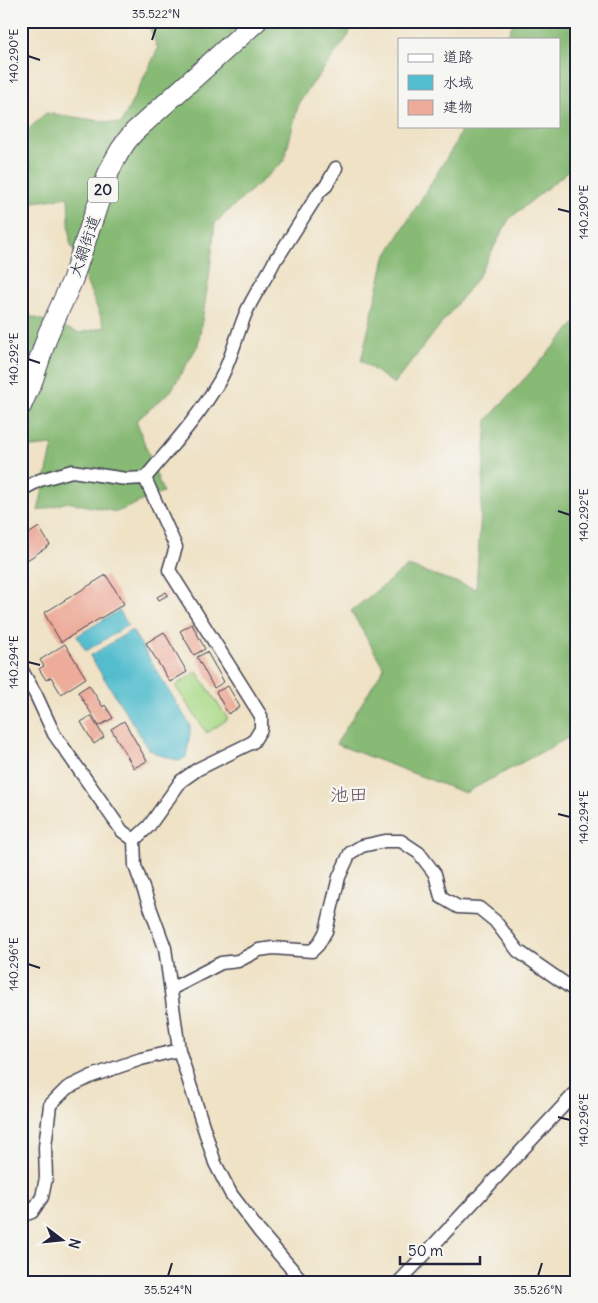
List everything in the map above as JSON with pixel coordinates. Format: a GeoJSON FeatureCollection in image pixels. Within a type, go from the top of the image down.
{"type":"FeatureCollection","features":[{"type":"Feature","properties":{"kind":"main road","name":"大網街道"},"geometry":{"type":"LineString","coordinates":[[21,406],[34,379],[48,334],[72,281],[114,160],[134,132],[257,21]]}},
{"type":"Feature","properties":{"kind":"street"},"geometry":{"type":"LineString","coordinates":[[21,490],[40,480],[72,471],[126,480],[145,478],[203,406],[220,379],[231,356],[245,315],[276,258],[320,191],[326,186],[336,168]]}},
{"type":"Feature","properties":{"kind":"street"},"geometry":{"type":"LineString","coordinates":[[145,478],[176,547],[169,570],[261,716],[261,729],[253,742],[198,769],[180,782],[149,826],[134,840],[135,866],[165,948],[179,1050],[216,1163],[231,1194],[259,1231],[303,1282]]}},
{"type":"Feature","properties":{"kind":"street"},"geometry":{"type":"LineString","coordinates":[[21,669],[36,695],[54,734],[122,831],[134,840]]}},
{"type":"Feature","properties":{"kind":"street"},"geometry":{"type":"LineString","coordinates":[[170,989],[221,963],[238,961],[259,950],[274,948],[312,952],[326,931],[339,876],[350,853],[362,846],[385,841],[401,841],[419,853],[435,874],[441,897],[458,906],[478,908],[495,921],[518,952],[577,992]]}},
{"type":"Feature","properties":{"kind":"street"},"geometry":{"type":"LineString","coordinates":[[21,1216],[32,1212],[42,1197],[46,1178],[45,1148],[50,1105],[67,1088],[92,1076],[141,1059],[179,1050]]}},
{"type":"Feature","properties":{"kind":"street"},"geometry":{"type":"LineString","coordinates":[[399,1282],[577,1091]]}},
{"type":"Feature","properties":{"kind":"street"},"geometry":{"type":"LineString","coordinates":[[573,1282],[577,1278]]}},
{"type":"Feature","properties":{"kind":"green space"},"geometry":{"type":"Polygon","coordinates":[[[147,21],[349,21],[349,35],[299,102],[284,161],[215,223],[209,278],[198,345],[171,391],[136,421],[163,492],[117,512],[67,502],[38,511],[53,445],[21,448],[21,313],[80,333],[105,327],[70,242],[68,197],[21,204],[21,136],[46,113],[121,124],[158,49],[147,21]]]}},
{"type":"Feature","properties":{"kind":"green space"},"geometry":{"type":"Polygon","coordinates":[[[514,21],[577,21],[577,164],[509,219],[478,277],[394,384],[361,361],[385,258],[455,144],[462,128],[560,128],[560,38],[506,38],[514,21]]]}},
{"type":"Feature","properties":{"kind":"green space"},"geometry":{"type":"Polygon","coordinates":[[[577,321],[577,733],[465,793],[336,744],[384,668],[351,611],[408,566],[476,589],[487,420],[577,321]]]}},
{"type":"Feature","properties":{"kind":"green space"},"geometry":{"type":"Polygon","coordinates":[[[197,672],[228,719],[207,733],[175,686],[197,672]]]}},
{"type":"Feature","properties":{"kind":"water"},"geometry":{"type":"Polygon","coordinates":[[[119,610],[128,625],[86,651],[77,636],[119,610]]]}},
{"type":"Feature","properties":{"kind":"water"},"geometry":{"type":"Polygon","coordinates":[[[132,630],[190,725],[186,757],[179,761],[157,754],[149,749],[90,656],[132,630]]]}},
{"type":"Feature","properties":{"kind":"building"},"geometry":{"type":"Polygon","coordinates":[[[39,527],[50,545],[21,564],[21,539],[39,527]]]}},
{"type":"Feature","properties":{"kind":"building"},"geometry":{"type":"Polygon","coordinates":[[[106,575],[124,604],[61,642],[44,613],[106,575]]]}},
{"type":"Feature","properties":{"kind":"building"},"geometry":{"type":"Polygon","coordinates":[[[166,592],[168,595],[159,600],[157,597],[166,592]]]}},
{"type":"Feature","properties":{"kind":"building"},"geometry":{"type":"Polygon","coordinates":[[[192,624],[205,649],[194,655],[180,631],[192,624]]]}},
{"type":"Feature","properties":{"kind":"building"},"geometry":{"type":"Polygon","coordinates":[[[164,632],[187,672],[170,682],[146,643],[164,632]]]}},
{"type":"Feature","properties":{"kind":"building"},"geometry":{"type":"Polygon","coordinates":[[[65,644],[86,678],[61,694],[51,677],[46,680],[39,669],[44,666],[40,660],[65,644]]]}},
{"type":"Feature","properties":{"kind":"building"},"geometry":{"type":"Polygon","coordinates":[[[207,652],[224,682],[214,688],[197,657],[207,652]]]}},
{"type":"Feature","properties":{"kind":"building"},"geometry":{"type":"Polygon","coordinates":[[[89,685],[103,707],[105,705],[113,718],[99,726],[78,692],[89,685]]]}},
{"type":"Feature","properties":{"kind":"building"},"geometry":{"type":"Polygon","coordinates":[[[228,686],[240,707],[228,714],[216,692],[228,686]]]}},
{"type":"Feature","properties":{"kind":"building"},"geometry":{"type":"Polygon","coordinates":[[[91,716],[104,737],[94,744],[81,722],[91,716]]]}},
{"type":"Feature","properties":{"kind":"building"},"geometry":{"type":"Polygon","coordinates":[[[124,721],[147,761],[134,768],[111,729],[124,721]]]}},
{"type":"Feature","properties":{"kind":"district","name":"池田"},"geometry":{"type":"Point","coordinates":[349,794]}}]}
